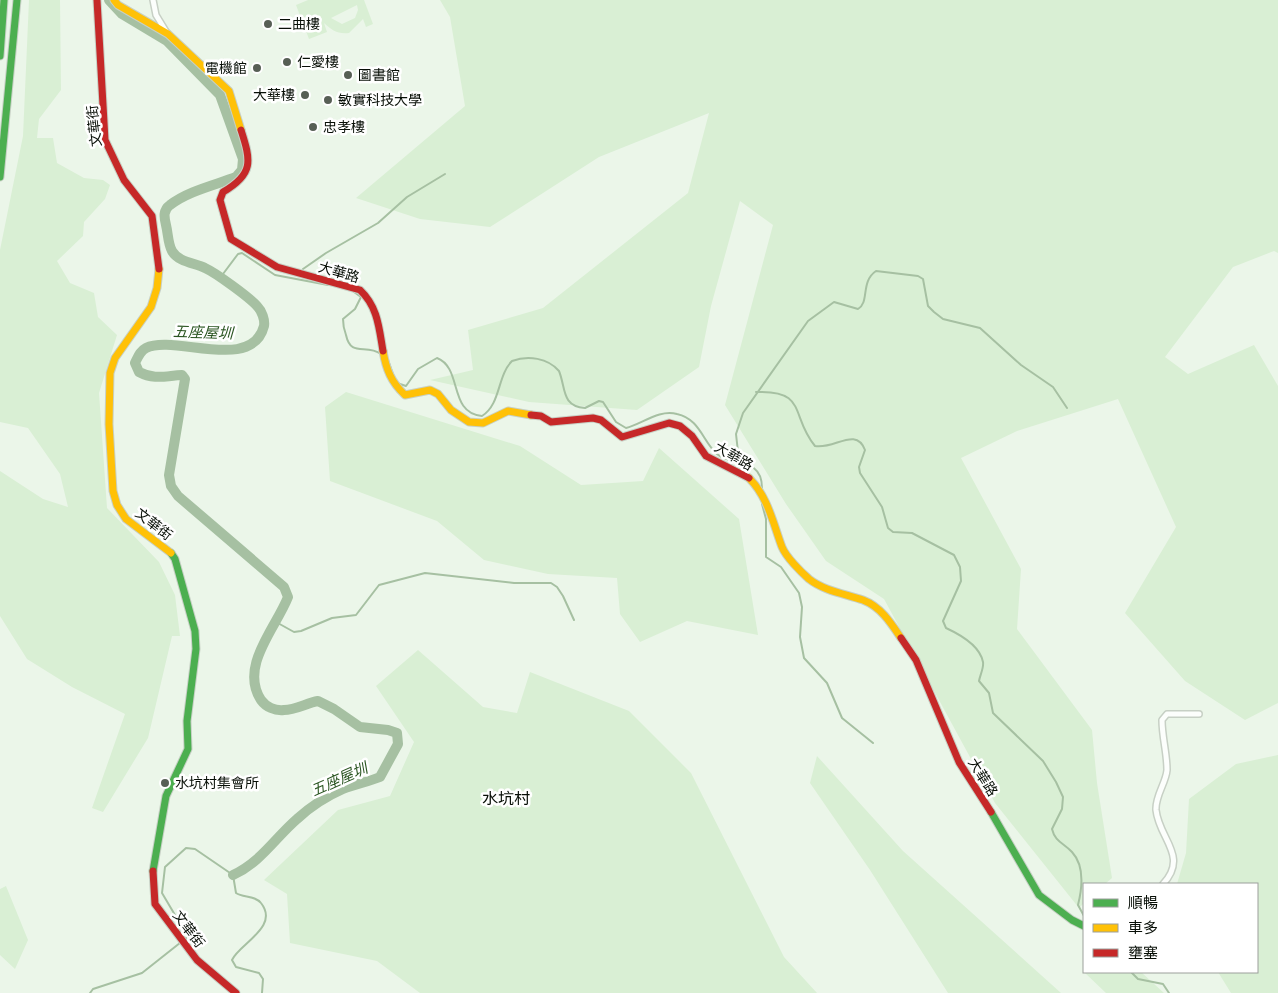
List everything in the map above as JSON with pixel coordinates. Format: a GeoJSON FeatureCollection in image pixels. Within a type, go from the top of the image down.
{"type":"FeatureCollection","features":[{"type":"Feature","properties":{"kind":"main road"},"geometry":{"type":"LineString","coordinates":[[0,56],[4,0]]}},
{"type":"Feature","properties":{"kind":"main road"},"geometry":{"type":"LineString","coordinates":[[0,177],[17,0]]}},
{"type":"Feature","properties":{"kind":"main road","name":"文華街"},"geometry":{"type":"LineString","coordinates":[[97,0],[105,140],[124,180],[144,203],[152,216],[159,270],[157,288],[151,307],[115,358],[110,373],[109,424],[113,491],[117,505],[126,519],[166,549],[175,559],[196,642],[187,721],[188,748],[167,791],[152,878],[155,904],[183,942],[209,972],[236,993]]}},
{"type":"Feature","properties":{"kind":"main road","name":"大華路"},"geometry":{"type":"LineString","coordinates":[[114,0],[118,5],[168,34],[229,91],[249,154],[245,176],[238,183],[223,192],[220,200],[231,239],[236,244],[277,267],[360,290],[369,296],[375,312],[391,383],[397,390],[405,394],[430,390],[438,394],[451,410],[469,422],[483,423],[508,412],[542,416],[551,422],[593,418],[601,420],[622,437],[670,423],[680,426],[692,436],[706,456],[745,474],[756,486],[768,508],[784,549],[810,580],[823,587],[874,605],[892,624],[916,660],[959,762],[1015,851],[1040,895],[1072,920],[1083,926]]}},
{"type":"Feature","properties":{"kind":"street","name":"大華路"},"geometry":{"type":"LineString","coordinates":[[154,0],[156,14],[168,34]]}},
{"type":"Feature","properties":{"kind":"street"},"geometry":{"type":"LineString","coordinates":[[1164,883],[1173,874],[1174,866],[1173,856],[1156,810],[1167,771],[1162,720],[1167,714],[1200,714]]}},
{"type":"Feature","properties":{"kind":"green space"},"geometry":{"type":"Polygon","coordinates":[[[29,0],[60,0],[61,90],[39,119],[37,138],[53,138],[57,163],[84,178],[103,180],[110,185],[105,199],[84,222],[83,236],[57,261],[70,283],[94,293],[98,317],[117,335],[99,393],[107,508],[159,562],[175,595],[180,636],[172,636],[148,738],[103,812],[92,808],[125,714],[72,687],[27,659],[0,616],[0,471],[43,499],[68,507],[60,474],[28,428],[0,422],[0,250],[23,136],[29,0]]]}},
{"type":"Feature","properties":{"kind":"green space"},"geometry":{"type":"Polygon","coordinates":[[[308,0],[364,0],[373,24],[366,27],[363,19],[349,33],[341,33],[324,23],[327,32],[309,39],[296,5],[308,0]],[[357,5],[331,18],[342,24],[355,18],[358,10],[357,5]]]}},
{"type":"Feature","properties":{"kind":"green space"},"geometry":{"type":"Polygon","coordinates":[[[440,0],[1278,0],[1278,253],[1274,251],[1233,267],[1165,357],[1188,374],[1254,345],[1278,386],[1278,703],[1245,720],[1185,681],[1125,613],[1176,527],[1118,399],[1017,431],[961,458],[1021,569],[1017,629],[1092,730],[1097,783],[1112,878],[1106,883],[1083,883],[1083,904],[1079,908],[995,803],[884,599],[826,561],[786,504],[725,405],[773,225],[740,201],[711,306],[699,367],[637,410],[529,402],[430,380],[473,370],[468,330],[543,308],[688,193],[709,113],[599,157],[490,227],[420,219],[356,198],[465,106],[450,17],[440,0]]]}},
{"type":"Feature","properties":{"kind":"green space"},"geometry":{"type":"Polygon","coordinates":[[[346,392],[520,446],[581,485],[643,481],[659,448],[739,519],[758,635],[687,621],[640,642],[620,614],[617,578],[548,574],[484,560],[437,521],[330,481],[325,407],[346,392]]]}},
{"type":"Feature","properties":{"kind":"green space"},"geometry":{"type":"Polygon","coordinates":[[[418,650],[483,707],[517,713],[530,672],[629,711],[691,773],[784,957],[817,993],[420,993],[377,961],[290,943],[287,894],[264,880],[338,810],[390,796],[414,742],[376,686],[418,650]]]}},
{"type":"Feature","properties":{"kind":"green space"},"geometry":{"type":"Polygon","coordinates":[[[1278,755],[1278,993],[1231,993],[1219,973],[1258,973],[1258,883],[1177,883],[1186,853],[1189,799],[1236,764],[1278,755]]]}},
{"type":"Feature","properties":{"kind":"green space"},"geometry":{"type":"Polygon","coordinates":[[[817,756],[903,851],[1061,993],[948,993],[870,870],[810,783],[817,756]]]}},
{"type":"Feature","properties":{"kind":"green space"},"geometry":{"type":"Polygon","coordinates":[[[6,886],[28,940],[15,969],[0,955],[0,889],[6,886]]]}},
{"type":"Feature","properties":{"kind":"green space"},"geometry":{"type":"Polygon","coordinates":[[[1085,973],[1142,973],[1164,993],[1106,993],[1085,973]]]}},
{"type":"Feature","properties":{"kind":"waterway","name":"五座屋圳"},"geometry":{"type":"LineString","coordinates":[[109,0],[122,14],[167,41],[220,95],[243,159],[242,170],[236,177],[193,192],[168,207],[165,211],[165,216],[169,242],[172,251],[178,258],[210,271],[247,297],[259,308],[264,321],[264,326],[257,340],[244,347],[229,350],[159,345],[146,348],[138,356],[135,363],[139,372],[155,377],[182,375],[185,379],[169,475],[171,486],[178,496],[284,587],[288,597],[262,647],[254,674],[255,687],[265,705],[281,710],[292,709],[318,701],[334,709],[360,727],[388,730],[397,733],[398,744],[380,777],[343,789],[319,802],[289,826],[252,863],[233,875]]}},
{"type":"Feature","properties":{"kind":"waterway"},"geometry":{"type":"LineString","coordinates":[[303,269],[326,253],[378,223],[407,197],[445,174]]}},
{"type":"Feature","properties":{"kind":"waterway"},"geometry":{"type":"LineString","coordinates":[[220,278],[238,254],[242,253],[275,275],[328,285]]}},
{"type":"Feature","properties":{"kind":"waterway"},"geometry":{"type":"LineString","coordinates":[[745,461],[738,452],[736,434],[743,413],[808,321],[834,302],[858,309],[864,302],[868,281],[876,271],[918,276],[923,279],[928,306],[934,312],[943,319],[980,328],[1021,365],[1053,387],[1067,408]]}},
{"type":"Feature","properties":{"kind":"waterway"},"geometry":{"type":"LineString","coordinates":[[354,292],[361,297],[355,309],[343,319],[348,342],[355,348],[375,351],[381,354]]}},
{"type":"Feature","properties":{"kind":"waterway"},"geometry":{"type":"LineString","coordinates":[[397,383],[406,386],[418,369],[437,358],[445,363],[450,371],[464,407],[471,413],[482,416],[493,404],[507,367],[512,361],[525,358],[544,361],[559,371],[568,400],[577,407],[585,408],[599,401],[603,402],[616,422],[626,428],[657,415],[670,413],[685,417],[696,426],[717,454],[723,458],[745,464],[757,471],[761,478],[762,488]]}},
{"type":"Feature","properties":{"kind":"waterway"},"geometry":{"type":"LineString","coordinates":[[388,360],[394,377]]}},
{"type":"Feature","properties":{"kind":"waterway"},"geometry":{"type":"LineString","coordinates":[[756,392],[784,395],[791,400],[796,407],[807,435],[815,446],[830,445],[850,439],[861,443],[865,450],[859,467],[860,473],[882,507],[888,528],[893,532],[912,533],[954,555],[960,567],[961,581],[943,621],[946,628],[968,641],[981,656],[983,664],[979,681],[989,693],[993,713],[1043,761],[1056,782],[1063,797],[1062,809],[1052,829],[1055,837],[1072,852],[1079,864],[1081,892],[1078,905],[1083,914]]}},
{"type":"Feature","properties":{"kind":"waterway"},"geometry":{"type":"LineString","coordinates":[[762,504],[766,519],[766,557],[781,567],[799,593],[802,607],[800,637],[804,658],[827,683],[842,718],[873,743]]}},
{"type":"Feature","properties":{"kind":"waterway","name":"五座屋圳"},"geometry":{"type":"LineString","coordinates":[[276,622],[294,632],[332,618],[356,615],[379,585],[425,573],[514,583],[551,583],[557,587],[563,596],[574,620]]}},
{"type":"Feature","properties":{"kind":"waterway"},"geometry":{"type":"LineString","coordinates":[[90,993],[93,989],[142,973],[190,935],[162,893],[165,867],[186,848],[195,849],[233,875],[236,893],[256,899],[261,903],[265,912],[265,920],[262,927],[232,960],[236,967],[259,973],[263,979],[262,993]]}},
{"type":"Feature","properties":{"kind":"waterway"},"geometry":{"type":"LineString","coordinates":[[1132,973],[1138,979],[1163,984],[1169,993]]}},
{"type":"Feature","properties":{"kind":"traffic: fast"},"geometry":{"type":"LineString","coordinates":[[0,56],[4,0]]}},
{"type":"Feature","properties":{"kind":"traffic: fast"},"geometry":{"type":"LineString","coordinates":[[0,177],[17,0]]}},
{"type":"Feature","properties":{"kind":"traffic: fast"},"geometry":{"type":"LineString","coordinates":[[153,871],[166,796],[188,749],[187,721],[196,649],[195,631],[175,559],[171,553]]}},
{"type":"Feature","properties":{"kind":"traffic: fast"},"geometry":{"type":"LineString","coordinates":[[991,812],[1039,895],[1072,920],[1083,926]]}},
{"type":"Feature","properties":{"kind":"traffic: slow"},"geometry":{"type":"LineString","coordinates":[[114,0],[118,5],[168,34],[229,91],[241,130]]}},
{"type":"Feature","properties":{"kind":"traffic: slow"},"geometry":{"type":"LineString","coordinates":[[159,269],[157,288],[151,307],[115,358],[110,373],[109,424],[113,491],[117,505],[126,519],[171,553]]}},
{"type":"Feature","properties":{"kind":"traffic: slow"},"geometry":{"type":"LineString","coordinates":[[383,351],[390,375],[405,395],[430,390],[438,394],[451,410],[469,422],[483,423],[508,411],[531,415]]}},
{"type":"Feature","properties":{"kind":"traffic: slow"},"geometry":{"type":"LineString","coordinates":[[749,478],[761,493],[782,547],[790,560],[815,583],[835,592],[863,600],[875,607],[885,616],[901,638]]}},
{"type":"Feature","properties":{"kind":"traffic: jam"},"geometry":{"type":"LineString","coordinates":[[97,0],[105,140],[124,180],[152,216],[159,269]]}},
{"type":"Feature","properties":{"kind":"traffic: jam"},"geometry":{"type":"LineString","coordinates":[[241,130],[248,158],[245,173],[223,192],[220,200],[231,239],[277,267],[360,290],[371,303],[379,326],[383,351]]}},
{"type":"Feature","properties":{"kind":"traffic: jam"},"geometry":{"type":"LineString","coordinates":[[531,415],[541,416],[551,422],[593,418],[601,420],[622,437],[669,423],[680,426],[692,436],[706,456],[749,478]]}},
{"type":"Feature","properties":{"kind":"traffic: jam"},"geometry":{"type":"LineString","coordinates":[[901,638],[916,660],[959,762],[991,812]]}},
{"type":"Feature","properties":{"kind":"traffic: jam"},"geometry":{"type":"LineString","coordinates":[[153,871],[155,904],[197,960],[236,993]]}},
{"type":"Feature","properties":{"kind":"place","name":"二曲樓"},"geometry":{"type":"Point","coordinates":[268,24]}},
{"type":"Feature","properties":{"kind":"place","name":"仁愛樓"},"geometry":{"type":"Point","coordinates":[287,62]}},
{"type":"Feature","properties":{"kind":"place","name":"電機館"},"geometry":{"type":"Point","coordinates":[257,68]}},
{"type":"Feature","properties":{"kind":"place","name":"圖書館"},"geometry":{"type":"Point","coordinates":[348,75]}},
{"type":"Feature","properties":{"kind":"place","name":"大華樓"},"geometry":{"type":"Point","coordinates":[305,95]}},
{"type":"Feature","properties":{"kind":"place","name":"敏實科技大學"},"geometry":{"type":"Point","coordinates":[328,100]}},
{"type":"Feature","properties":{"kind":"place","name":"忠孝樓"},"geometry":{"type":"Point","coordinates":[313,127]}},
{"type":"Feature","properties":{"kind":"place","name":"水坑村集會所"},"geometry":{"type":"Point","coordinates":[165,783]}},
{"type":"Feature","properties":{"kind":"district","name":"水坑村"},"geometry":{"type":"Point","coordinates":[506,798]}}]}
